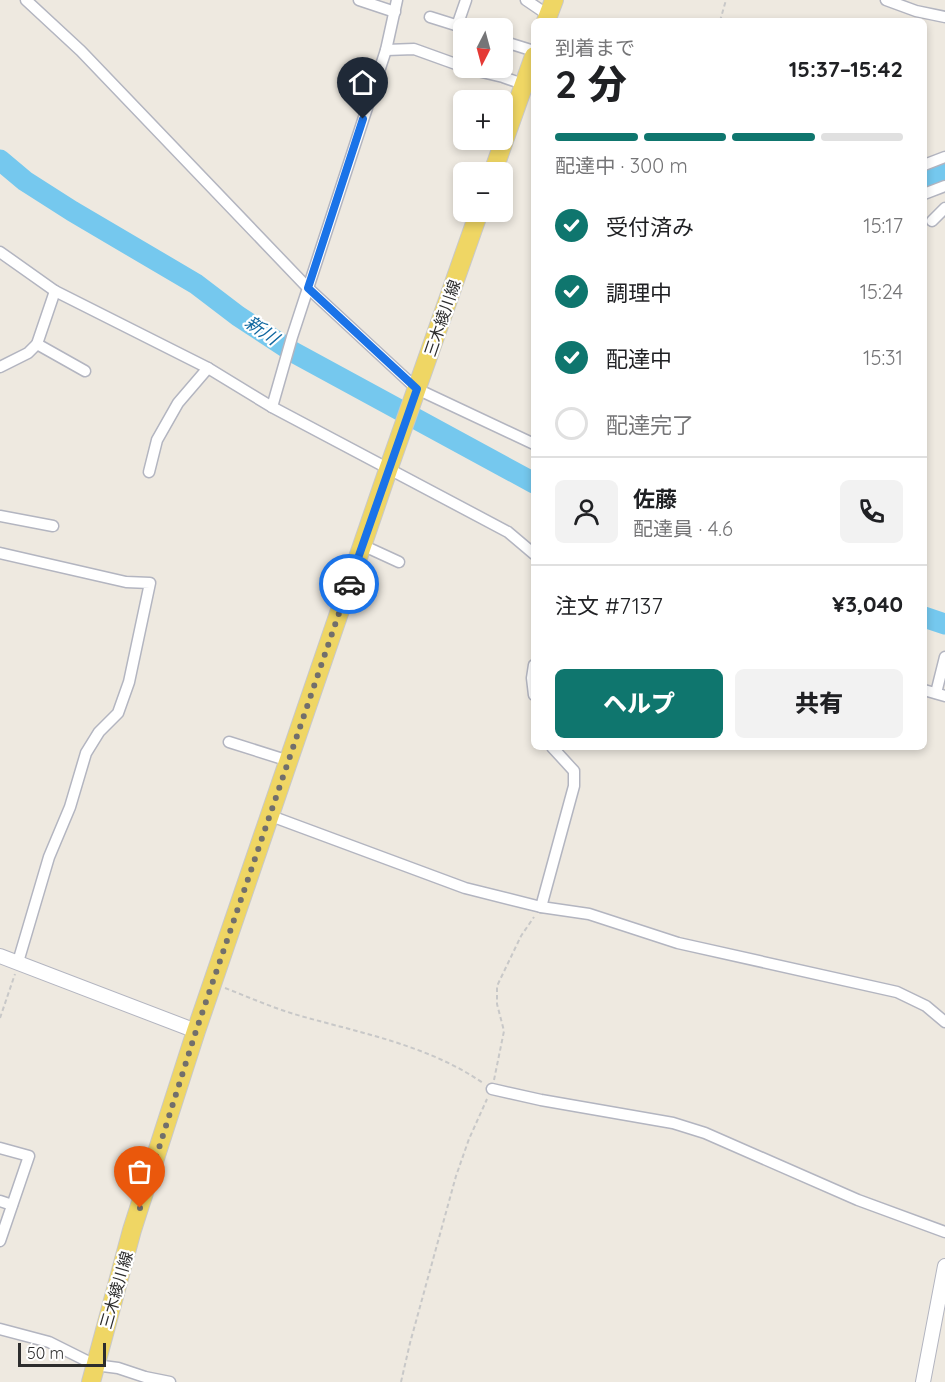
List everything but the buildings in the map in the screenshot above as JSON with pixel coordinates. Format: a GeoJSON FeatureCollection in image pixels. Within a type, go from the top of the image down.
{"type":"FeatureCollection","features":[{"type":"Feature","properties":{"kind":"main road"},"geometry":{"type":"LineString","coordinates":[[497,162],[529,86]]}},
{"type":"Feature","properties":{"kind":"main road","name":"三木綾川線"},"geometry":{"type":"LineString","coordinates":[[93,1373],[132,1230],[196,1031],[214,984],[390,462],[475,222]]}},
{"type":"Feature","properties":{"kind":"street"},"geometry":{"type":"LineString","coordinates":[[26,0],[81,51],[308,288],[415,394],[531,443]]}},
{"type":"Feature","properties":{"kind":"street"},"geometry":{"type":"LineString","coordinates":[[359,0],[394,12]]}},
{"type":"Feature","properties":{"kind":"street"},"geometry":{"type":"LineString","coordinates":[[272,407],[292,337],[386,50],[397,0]]}},
{"type":"Feature","properties":{"kind":"street"},"geometry":{"type":"LineString","coordinates":[[463,18],[466,0]]}},
{"type":"Feature","properties":{"kind":"street"},"geometry":{"type":"LineString","coordinates":[[526,0],[549,12]]}},
{"type":"Feature","properties":{"kind":"street"},"geometry":{"type":"LineString","coordinates":[[886,0],[916,11],[945,17]]}},
{"type":"Feature","properties":{"kind":"street"},"geometry":{"type":"LineString","coordinates":[[430,17],[453,24]]}},
{"type":"Feature","properties":{"kind":"street"},"geometry":{"type":"LineString","coordinates":[[513,44],[531,50]]}},
{"type":"Feature","properties":{"kind":"street"},"geometry":{"type":"LineString","coordinates":[[386,50],[414,49],[453,63]]}},
{"type":"Feature","properties":{"kind":"street"},"geometry":{"type":"LineString","coordinates":[[506,78],[529,86]]}},
{"type":"Feature","properties":{"kind":"street"},"geometry":{"type":"LineString","coordinates":[[927,164],[945,157]]}},
{"type":"Feature","properties":{"kind":"street"},"geometry":{"type":"LineString","coordinates":[[927,193],[945,186]]}},
{"type":"Feature","properties":{"kind":"street"},"geometry":{"type":"LineString","coordinates":[[932,221],[945,208]]}},
{"type":"Feature","properties":{"kind":"street"},"geometry":{"type":"LineString","coordinates":[[0,252],[55,291],[208,368],[272,407],[390,462],[508,532],[531,551]]}},
{"type":"Feature","properties":{"kind":"street"},"geometry":{"type":"LineString","coordinates":[[0,367],[28,353],[37,344],[55,291]]}},
{"type":"Feature","properties":{"kind":"street"},"geometry":{"type":"LineString","coordinates":[[37,344],[85,371]]}},
{"type":"Feature","properties":{"kind":"street"},"geometry":{"type":"LineString","coordinates":[[149,472],[157,440],[178,403],[208,368]]}},
{"type":"Feature","properties":{"kind":"street"},"geometry":{"type":"LineString","coordinates":[[0,516],[54,526]]}},
{"type":"Feature","properties":{"kind":"street"},"geometry":{"type":"LineString","coordinates":[[362,545],[399,562]]}},
{"type":"Feature","properties":{"kind":"street"},"geometry":{"type":"LineString","coordinates":[[0,553],[126,582],[150,583],[129,682],[118,713],[99,732],[86,753],[70,807],[49,857],[18,962]]}},
{"type":"Feature","properties":{"kind":"street"},"geometry":{"type":"LineString","coordinates":[[940,694],[944,660]]}},
{"type":"Feature","properties":{"kind":"street"},"geometry":{"type":"LineString","coordinates":[[229,742],[289,761]]}},
{"type":"Feature","properties":{"kind":"street"},"geometry":{"type":"LineString","coordinates":[[541,907],[574,786],[574,771],[555,750]]}},
{"type":"Feature","properties":{"kind":"street"},"geometry":{"type":"LineString","coordinates":[[271,816],[465,888],[541,907],[589,914],[678,942],[897,992],[926,1006],[945,1022]]}},
{"type":"Feature","properties":{"kind":"street"},"geometry":{"type":"LineString","coordinates":[[0,956],[196,1031]]}},
{"type":"Feature","properties":{"kind":"street"},"geometry":{"type":"LineString","coordinates":[[492,1089],[673,1123],[705,1133],[858,1200],[945,1232]]}},
{"type":"Feature","properties":{"kind":"street"},"geometry":{"type":"LineString","coordinates":[[0,1148],[29,1156],[0,1241]]}},
{"type":"Feature","properties":{"kind":"street"},"geometry":{"type":"LineString","coordinates":[[0,1200],[12,1205]]}},
{"type":"Feature","properties":{"kind":"street"},"geometry":{"type":"LineString","coordinates":[[923,1382],[945,1266]]}},
{"type":"Feature","properties":{"kind":"street"},"geometry":{"type":"LineString","coordinates":[[0,1329],[49,1341],[93,1373],[118,1368],[170,1382]]}},
{"type":"Feature","properties":{"kind":"path"},"geometry":{"type":"LineString","coordinates":[[721,18],[726,0]]}},
{"type":"Feature","properties":{"kind":"path"},"geometry":{"type":"LineString","coordinates":[[401,1382],[456,1176],[469,1139],[492,1089],[504,1031],[497,1004],[497,986],[520,936],[541,907]]}},
{"type":"Feature","properties":{"kind":"path"},"geometry":{"type":"LineString","coordinates":[[0,1018],[18,962]]}},
{"type":"Feature","properties":{"kind":"path"},"geometry":{"type":"LineString","coordinates":[[214,984],[291,1013],[387,1038],[441,1060],[492,1089]]}},
{"type":"Feature","properties":{"kind":"waterway","name":"新川"},"geometry":{"type":"LineString","coordinates":[[0,160],[25,181],[196,284],[238,316],[293,352],[531,481]]}},
{"type":"Feature","properties":{"kind":"waterway"},"geometry":{"type":"LineString","coordinates":[[927,179],[945,171]]}},
{"type":"Feature","properties":{"kind":"waterway","name":"新川"},"geometry":{"type":"LineString","coordinates":[[927,618],[945,624]]}},
{"type":"Feature","properties":{"kind":"way so far"},"geometry":{"type":"LineString","coordinates":[[140,1208],[196,1031],[349,584]]}},
{"type":"Feature","properties":{"kind":"route"},"geometry":{"type":"LineString","coordinates":[[349,584],[417,389],[308,288],[363,119]]}}]}
